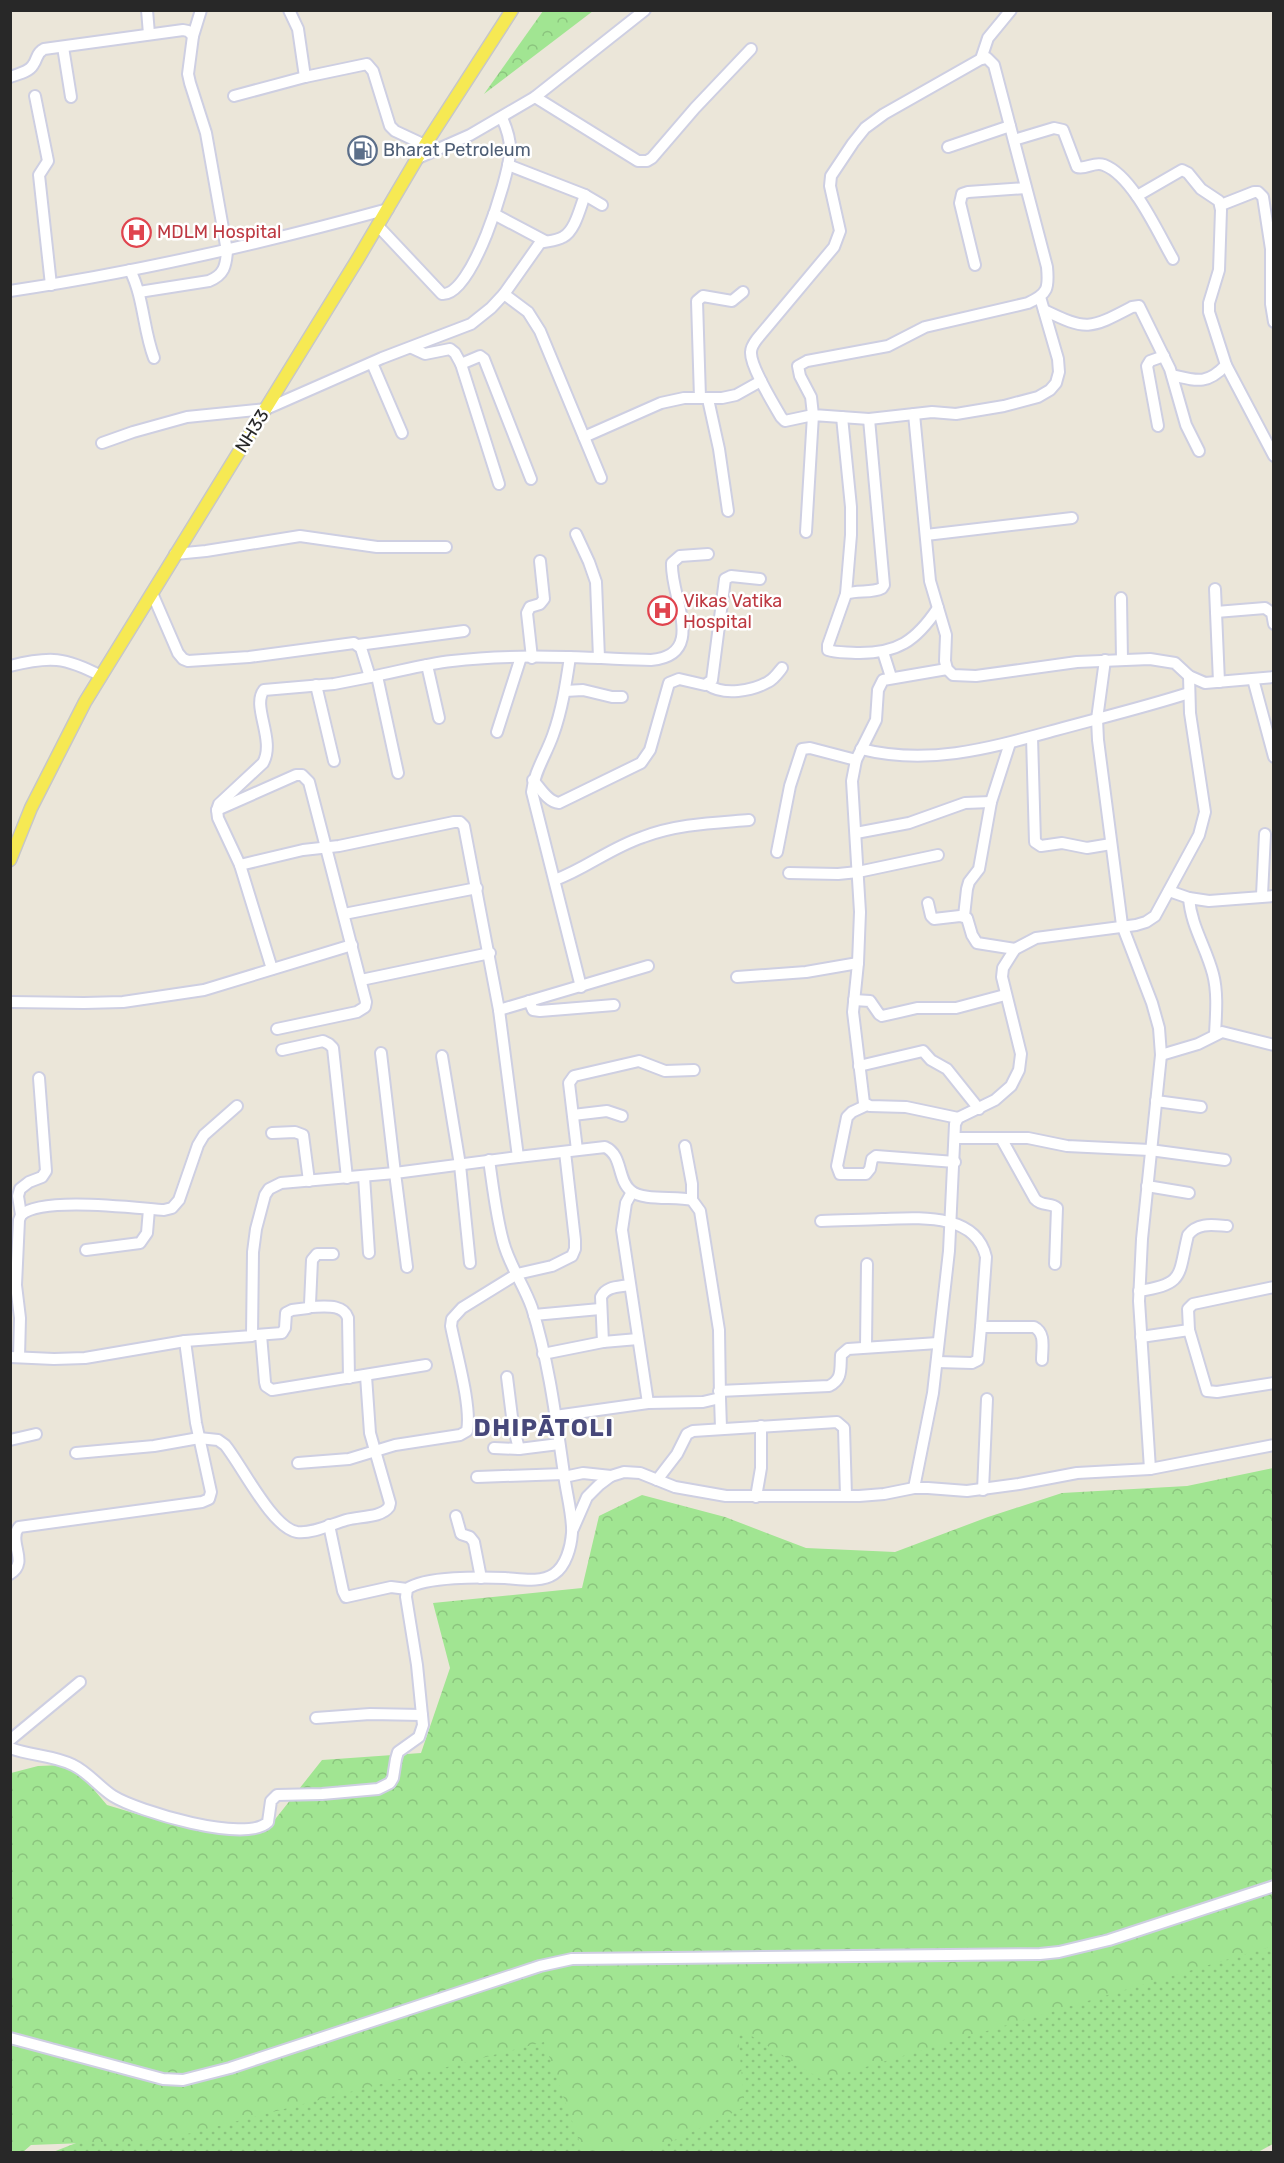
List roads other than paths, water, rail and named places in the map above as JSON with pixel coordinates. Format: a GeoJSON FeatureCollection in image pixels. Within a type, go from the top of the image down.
{"type":"FeatureCollection","features":[{"type":"Feature","properties":{"kind":"main road","name":"NH33"},"geometry":{"type":"LineString","coordinates":[[10,860],[55,757],[101,676],[425,146],[512,10]]}},
{"type":"Feature","properties":{"kind":"street"},"geometry":{"type":"LineString","coordinates":[[147,10],[149,34]]}},
{"type":"Feature","properties":{"kind":"street"},"geometry":{"type":"LineString","coordinates":[[139,292],[162,290],[216,278],[223,272],[226,264],[226,251],[208,141],[188,74],[193,36],[201,10]]}},
{"type":"Feature","properties":{"kind":"street"},"geometry":{"type":"LineString","coordinates":[[289,10],[298,29],[305,77]]}},
{"type":"Feature","properties":{"kind":"street"},"geometry":{"type":"LineString","coordinates":[[418,158],[470,135],[535,97],[645,10]]}},
{"type":"Feature","properties":{"kind":"street"},"geometry":{"type":"LineString","coordinates":[[981,59],[988,38],[1011,10]]}},
{"type":"Feature","properties":{"kind":"street"},"geometry":{"type":"LineString","coordinates":[[10,76],[32,66],[40,51],[183,30],[193,36]]}},
{"type":"Feature","properties":{"kind":"street"},"geometry":{"type":"LineString","coordinates":[[63,46],[71,97]]}},
{"type":"Feature","properties":{"kind":"street"},"geometry":{"type":"LineString","coordinates":[[535,97],[627,155],[643,162],[652,158],[751,49]]}},
{"type":"Feature","properties":{"kind":"street"},"geometry":{"type":"LineString","coordinates":[[806,532],[813,415],[811,397],[797,370],[798,366],[801,363],[888,345],[925,327],[1028,303],[1046,291],[1047,267],[994,65],[987,58],[981,59],[884,114],[865,128],[853,143],[831,176],[830,186],[839,221],[838,238],[834,247],[753,345],[751,355],[761,381],[785,421],[813,415],[869,419],[932,412],[956,414],[1004,406],[1038,397],[1050,390],[1056,383],[1059,372],[1058,358],[1040,297]]}},
{"type":"Feature","properties":{"kind":"street"},"geometry":{"type":"LineString","coordinates":[[234,96],[305,77],[367,64],[373,71],[390,126],[395,131],[425,146]]}},
{"type":"Feature","properties":{"kind":"street"},"geometry":{"type":"LineString","coordinates":[[35,96],[48,161],[39,175],[51,285]]}},
{"type":"Feature","properties":{"kind":"street"},"geometry":{"type":"LineString","coordinates":[[378,226],[439,290],[447,294],[460,285],[472,268],[494,214],[508,165],[510,143],[502,118]]}},
{"type":"Feature","properties":{"kind":"street"},"geometry":{"type":"LineString","coordinates":[[948,147],[1010,126]]}},
{"type":"Feature","properties":{"kind":"street"},"geometry":{"type":"LineString","coordinates":[[1014,140],[1059,128],[1065,134],[1077,167],[1105,165],[1122,178],[1137,196],[1173,259]]}},
{"type":"Feature","properties":{"kind":"street"},"geometry":{"type":"LineString","coordinates":[[508,165],[585,195],[602,205]]}},
{"type":"Feature","properties":{"kind":"street"},"geometry":{"type":"LineString","coordinates":[[1137,196],[1182,170],[1188,173],[1202,189],[1216,198],[1221,205],[1219,270],[1209,303],[1209,312],[1226,365],[1274,456]]}},
{"type":"Feature","properties":{"kind":"street"},"geometry":{"type":"LineString","coordinates":[[975,265],[960,203],[962,194],[1026,188]]}},
{"type":"Feature","properties":{"kind":"street"},"geometry":{"type":"LineString","coordinates":[[1221,205],[1254,192],[1258,192],[1263,197],[1271,249],[1274,322]]}},
{"type":"Feature","properties":{"kind":"street"},"geometry":{"type":"LineString","coordinates":[[102,443],[150,426],[187,417],[266,409],[372,363],[471,324],[504,294],[536,247],[545,241],[560,239],[571,230],[585,195]]}},
{"type":"Feature","properties":{"kind":"street"},"geometry":{"type":"LineString","coordinates":[[10,291],[226,251],[388,208]]}},
{"type":"Feature","properties":{"kind":"street"},"geometry":{"type":"LineString","coordinates":[[494,214],[545,241]]}},
{"type":"Feature","properties":{"kind":"street"},"geometry":{"type":"LineString","coordinates":[[130,270],[139,292],[147,339],[154,358]]}},
{"type":"Feature","properties":{"kind":"street"},"geometry":{"type":"LineString","coordinates":[[728,511],[719,449],[704,399],[697,300],[707,296],[732,301],[743,292]]}},
{"type":"Feature","properties":{"kind":"street"},"geometry":{"type":"LineString","coordinates":[[504,294],[535,320],[601,478]]}},
{"type":"Feature","properties":{"kind":"street"},"geometry":{"type":"LineString","coordinates":[[1044,310],[1074,323],[1092,326],[1132,307],[1139,306],[1172,375],[1186,425],[1199,452]]}},
{"type":"Feature","properties":{"kind":"street"},"geometry":{"type":"LineString","coordinates":[[412,348],[425,354],[450,349],[455,352],[461,364],[499,484]]}},
{"type":"Feature","properties":{"kind":"street"},"geometry":{"type":"LineString","coordinates":[[461,364],[480,356],[484,359],[531,479]]}},
{"type":"Feature","properties":{"kind":"street"},"geometry":{"type":"LineString","coordinates":[[1158,426],[1147,366],[1150,361],[1164,356]]}},
{"type":"Feature","properties":{"kind":"street"},"geometry":{"type":"LineString","coordinates":[[372,363],[402,433]]}},
{"type":"Feature","properties":{"kind":"street"},"geometry":{"type":"LineString","coordinates":[[1172,375],[1204,381],[1218,374],[1226,365]]}},
{"type":"Feature","properties":{"kind":"street"},"geometry":{"type":"LineString","coordinates":[[584,437],[661,403],[684,398],[722,398],[736,394],[761,381]]}},
{"type":"Feature","properties":{"kind":"street"},"geometry":{"type":"LineString","coordinates":[[914,414],[930,581],[946,635],[947,669],[953,675],[976,676],[1042,666],[1105,660],[1163,660],[1175,663],[1189,676],[1205,683],[1274,677]]}},
{"type":"Feature","properties":{"kind":"street"},"geometry":{"type":"LineString","coordinates":[[842,417],[851,507],[851,535],[846,594],[828,650],[883,652],[908,642],[918,634],[938,608]]}},
{"type":"Feature","properties":{"kind":"street"},"geometry":{"type":"LineString","coordinates":[[846,594],[879,590],[884,585],[869,419]]}},
{"type":"Feature","properties":{"kind":"street"},"geometry":{"type":"LineString","coordinates":[[926,534],[1072,518]]}},
{"type":"Feature","properties":{"kind":"street"},"geometry":{"type":"LineString","coordinates":[[576,534],[590,562],[596,582],[599,658]]}},
{"type":"Feature","properties":{"kind":"street"},"geometry":{"type":"LineString","coordinates":[[175,554],[207,552],[300,536],[377,547],[446,547]]}},
{"type":"Feature","properties":{"kind":"street"},"geometry":{"type":"LineString","coordinates":[[272,969],[240,865],[218,818],[217,810],[225,798],[266,757],[268,749],[259,698],[261,693],[267,688],[334,684],[427,665],[479,658],[663,659],[672,655],[680,647],[682,635],[672,562],[680,556],[708,554]]}},
{"type":"Feature","properties":{"kind":"street"},"geometry":{"type":"LineString","coordinates":[[497,732],[527,658],[527,613],[530,607],[540,604],[544,599],[540,561]]}},
{"type":"Feature","properties":{"kind":"street"},"geometry":{"type":"LineString","coordinates":[[708,685],[712,680],[725,579],[731,576],[760,579]]}},
{"type":"Feature","properties":{"kind":"street"},"geometry":{"type":"LineString","coordinates":[[1215,589],[1219,682]]}},
{"type":"Feature","properties":{"kind":"street"},"geometry":{"type":"LineString","coordinates":[[152,593],[178,653],[188,661],[249,657],[464,631]]}},
{"type":"Feature","properties":{"kind":"street"},"geometry":{"type":"LineString","coordinates":[[1121,598],[1122,660]]}},
{"type":"Feature","properties":{"kind":"street"},"geometry":{"type":"LineString","coordinates":[[1216,612],[1265,608],[1272,613],[1274,624]]}},
{"type":"Feature","properties":{"kind":"street"},"geometry":{"type":"LineString","coordinates":[[358,645],[374,676],[398,773]]}},
{"type":"Feature","properties":{"kind":"street"},"geometry":{"type":"LineString","coordinates":[[883,652],[891,677]]}},
{"type":"Feature","properties":{"kind":"street"},"geometry":{"type":"LineString","coordinates":[[570,657],[565,691],[552,738],[533,780],[531,792],[581,987]]}},
{"type":"Feature","properties":{"kind":"street"},"geometry":{"type":"LineString","coordinates":[[10,666],[44,659],[63,659],[101,676]]}},
{"type":"Feature","properties":{"kind":"street"},"geometry":{"type":"LineString","coordinates":[[1105,660],[1097,719],[1098,740],[1122,926],[1152,1003],[1159,1028],[1161,1055],[1150,1150],[1139,1291],[1150,1469]]}},
{"type":"Feature","properties":{"kind":"street"},"geometry":{"type":"LineString","coordinates":[[427,665],[439,718]]}},
{"type":"Feature","properties":{"kind":"street"},"geometry":{"type":"LineString","coordinates":[[533,780],[550,799],[559,803],[641,763],[650,750],[669,683],[679,679],[708,685],[723,692],[759,686],[775,677],[782,668]]}},
{"type":"Feature","properties":{"kind":"street"},"geometry":{"type":"LineString","coordinates":[[867,1105],[863,1099],[854,1029],[860,912],[852,781],[856,760],[876,720],[880,684],[883,680],[947,669]]}},
{"type":"Feature","properties":{"kind":"street"},"geometry":{"type":"LineString","coordinates":[[955,1162],[876,1156],[872,1159],[870,1169],[866,1174],[840,1174],[837,1166],[846,1117],[867,1105],[906,1107],[958,1118],[994,1100],[1011,1086],[1019,1070],[1021,1054],[1005,995],[1002,968],[1015,949],[1036,938],[1146,922],[1155,916],[1199,835],[1205,812],[1193,735],[1189,676]]}},
{"type":"Feature","properties":{"kind":"street"},"geometry":{"type":"LineString","coordinates":[[1253,679],[1274,757]]}},
{"type":"Feature","properties":{"kind":"street"},"geometry":{"type":"LineString","coordinates":[[315,685],[334,761]]}},
{"type":"Feature","properties":{"kind":"street"},"geometry":{"type":"LineString","coordinates":[[565,691],[583,690],[622,697]]}},
{"type":"Feature","properties":{"kind":"street"},"geometry":{"type":"LineString","coordinates":[[861,749],[893,755],[942,755],[972,752],[1189,693]]}},
{"type":"Feature","properties":{"kind":"street"},"geometry":{"type":"LineString","coordinates":[[1032,737],[1035,842],[1041,846],[1062,843],[1087,848],[1111,844]]}},
{"type":"Feature","properties":{"kind":"street"},"geometry":{"type":"LineString","coordinates":[[1010,743],[991,802],[979,869],[966,889],[964,916],[977,943],[1015,949]]}},
{"type":"Feature","properties":{"kind":"street"},"geometry":{"type":"LineString","coordinates":[[777,852],[790,786],[802,749],[810,748],[856,760]]}},
{"type":"Feature","properties":{"kind":"street"},"geometry":{"type":"LineString","coordinates":[[217,810],[281,781],[302,775],[309,782],[366,1002],[365,1007],[361,1010],[278,1029]]}},
{"type":"Feature","properties":{"kind":"street"},"geometry":{"type":"LineString","coordinates":[[856,833],[909,824],[965,803],[991,802]]}},
{"type":"Feature","properties":{"kind":"street"},"geometry":{"type":"LineString","coordinates":[[555,880],[579,871],[604,853],[651,834],[690,825],[749,820]]}},
{"type":"Feature","properties":{"kind":"street"},"geometry":{"type":"LineString","coordinates":[[240,865],[303,850],[327,848],[460,822],[466,831],[500,1010],[518,1156]]}},
{"type":"Feature","properties":{"kind":"street"},"geometry":{"type":"LineString","coordinates":[[1262,895],[1265,834]]}},
{"type":"Feature","properties":{"kind":"street"},"geometry":{"type":"LineString","coordinates":[[789,873],[858,872],[938,855]]}},
{"type":"Feature","properties":{"kind":"street"},"geometry":{"type":"LineString","coordinates":[[344,914],[477,888]]}},
{"type":"Feature","properties":{"kind":"street"},"geometry":{"type":"LineString","coordinates":[[1169,891],[1189,898],[1209,901],[1235,900],[1262,895],[1274,896]]}},
{"type":"Feature","properties":{"kind":"street"},"geometry":{"type":"LineString","coordinates":[[1189,898],[1193,924],[1214,975],[1215,1034]]}},
{"type":"Feature","properties":{"kind":"street"},"geometry":{"type":"LineString","coordinates":[[928,903],[934,920],[964,916]]}},
{"type":"Feature","properties":{"kind":"street"},"geometry":{"type":"LineString","coordinates":[[10,1002],[123,1002],[204,990],[352,945]]}},
{"type":"Feature","properties":{"kind":"street"},"geometry":{"type":"LineString","coordinates":[[361,981],[490,953]]}},
{"type":"Feature","properties":{"kind":"street"},"geometry":{"type":"LineString","coordinates":[[737,977],[806,972],[858,963]]}},
{"type":"Feature","properties":{"kind":"street"},"geometry":{"type":"LineString","coordinates":[[500,1010],[648,966]]}},
{"type":"Feature","properties":{"kind":"street"},"geometry":{"type":"LineString","coordinates":[[854,1000],[870,1001],[882,1016],[917,1008],[956,1008],[1005,995]]}},
{"type":"Feature","properties":{"kind":"street"},"geometry":{"type":"LineString","coordinates":[[530,1001],[533,1010],[540,1011],[614,1005]]}},
{"type":"Feature","properties":{"kind":"street"},"geometry":{"type":"LineString","coordinates":[[1161,1055],[1198,1044],[1215,1034],[1228,1032],[1274,1045]]}},
{"type":"Feature","properties":{"kind":"street"},"geometry":{"type":"LineString","coordinates":[[282,1050],[323,1041],[333,1048],[347,1179]]}},
{"type":"Feature","properties":{"kind":"street"},"geometry":{"type":"LineString","coordinates":[[859,1066],[923,1051],[931,1060],[947,1069],[979,1108]]}},
{"type":"Feature","properties":{"kind":"street"},"geometry":{"type":"LineString","coordinates":[[381,1053],[407,1267]]}},
{"type":"Feature","properties":{"kind":"street"},"geometry":{"type":"LineString","coordinates":[[442,1056],[460,1165],[470,1263]]}},
{"type":"Feature","properties":{"kind":"street"},"geometry":{"type":"LineString","coordinates":[[577,1150],[569,1083],[574,1076],[639,1061],[665,1071],[694,1070]]}},
{"type":"Feature","properties":{"kind":"street"},"geometry":{"type":"LineString","coordinates":[[39,1078],[46,1171],[42,1177],[15,1186],[21,1215],[16,1285],[20,1318],[15,1357],[85,1358],[185,1341],[282,1333],[285,1328],[286,1313],[292,1310],[305,1310],[309,1307],[340,1308],[347,1313],[348,1318],[349,1378]]}},
{"type":"Feature","properties":{"kind":"street"},"geometry":{"type":"LineString","coordinates":[[1156,1101],[1201,1107]]}},
{"type":"Feature","properties":{"kind":"street"},"geometry":{"type":"LineString","coordinates":[[21,1215],[32,1208],[54,1205],[165,1210],[177,1204],[198,1145],[215,1125],[237,1106]]}},
{"type":"Feature","properties":{"kind":"street"},"geometry":{"type":"LineString","coordinates":[[573,1115],[607,1112],[622,1116]]}},
{"type":"Feature","properties":{"kind":"street"},"geometry":{"type":"LineString","coordinates":[[914,1488],[937,1362],[951,1223],[955,1124],[958,1118]]}},
{"type":"Feature","properties":{"kind":"street"},"geometry":{"type":"LineString","coordinates":[[272,1132],[295,1132],[303,1135],[309,1181]]}},
{"type":"Feature","properties":{"kind":"street"},"geometry":{"type":"LineString","coordinates":[[956,1138],[1028,1138],[1067,1146],[1150,1150],[1225,1160]]}},
{"type":"Feature","properties":{"kind":"street"},"geometry":{"type":"LineString","coordinates":[[1001,1138],[1035,1199],[1042,1204],[1057,1208],[1055,1264]]}},
{"type":"Feature","properties":{"kind":"street"},"geometry":{"type":"LineString","coordinates":[[685,1146],[692,1184],[692,1200],[700,1211],[719,1330],[721,1428]]}},
{"type":"Feature","properties":{"kind":"street"},"geometry":{"type":"LineString","coordinates":[[426,1365],[366,1376],[269,1389],[265,1382],[257,1335],[253,1252],[256,1229],[265,1195],[269,1189],[275,1185],[347,1179],[599,1147],[611,1149],[616,1156],[627,1186],[632,1192],[640,1195],[692,1200]]}},
{"type":"Feature","properties":{"kind":"street"},"geometry":{"type":"LineString","coordinates":[[298,1463],[349,1459],[413,1442],[460,1435],[467,1431],[468,1422],[462,1376],[451,1326],[452,1318],[462,1308],[517,1274],[564,1262],[572,1256],[575,1249],[564,1152]]}},
{"type":"Feature","properties":{"kind":"street"},"geometry":{"type":"LineString","coordinates":[[489,1160],[503,1244],[525,1288],[543,1354],[555,1416],[572,1532]]}},
{"type":"Feature","properties":{"kind":"street"},"geometry":{"type":"LineString","coordinates":[[364,1176],[369,1253]]}},
{"type":"Feature","properties":{"kind":"street"},"geometry":{"type":"LineString","coordinates":[[1147,1186],[1189,1193]]}},
{"type":"Feature","properties":{"kind":"street"},"geometry":{"type":"LineString","coordinates":[[632,1192],[626,1203],[622,1230],[648,1403]]}},
{"type":"Feature","properties":{"kind":"street"},"geometry":{"type":"LineString","coordinates":[[86,1250],[140,1243],[147,1233],[149,1209]]}},
{"type":"Feature","properties":{"kind":"street"},"geometry":{"type":"LineString","coordinates":[[821,1221],[926,1218],[951,1223],[970,1232],[978,1239],[984,1248],[986,1257],[979,1358],[975,1362],[937,1362]]}},
{"type":"Feature","properties":{"kind":"street"},"geometry":{"type":"LineString","coordinates":[[1139,1291],[1161,1287],[1176,1279],[1188,1234],[1192,1229],[1207,1225],[1227,1226]]}},
{"type":"Feature","properties":{"kind":"street"},"geometry":{"type":"LineString","coordinates":[[309,1307],[312,1260],[317,1254],[333,1254]]}},
{"type":"Feature","properties":{"kind":"street"},"geometry":{"type":"LineString","coordinates":[[866,1347],[867,1264]]}},
{"type":"Feature","properties":{"kind":"street"},"geometry":{"type":"LineString","coordinates":[[603,1342],[600,1310],[603,1292],[609,1288],[629,1285]]}},
{"type":"Feature","properties":{"kind":"street"},"geometry":{"type":"LineString","coordinates":[[1274,1287],[1193,1304],[1188,1310],[1189,1330],[1207,1391],[1217,1392],[1274,1383]]}},
{"type":"Feature","properties":{"kind":"street"},"geometry":{"type":"LineString","coordinates":[[534,1315],[600,1310]]}},
{"type":"Feature","properties":{"kind":"street"},"geometry":{"type":"LineString","coordinates":[[981,1327],[1034,1327],[1039,1329],[1042,1335],[1042,1360]]}},
{"type":"Feature","properties":{"kind":"street"},"geometry":{"type":"LineString","coordinates":[[1141,1337],[1189,1330]]}},
{"type":"Feature","properties":{"kind":"street"},"geometry":{"type":"LineString","coordinates":[[543,1354],[603,1342],[638,1339]]}},
{"type":"Feature","properties":{"kind":"street"},"geometry":{"type":"LineString","coordinates":[[10,1574],[16,1571],[19,1565],[15,1535],[19,1527],[206,1501],[211,1496],[185,1341]]}},
{"type":"Feature","properties":{"kind":"street"},"geometry":{"type":"LineString","coordinates":[[555,1416],[648,1403],[703,1402],[719,1395],[829,1386],[841,1375],[841,1355],[848,1349],[938,1343]]}},
{"type":"Feature","properties":{"kind":"street"},"geometry":{"type":"LineString","coordinates":[[76,1453],[154,1446],[200,1438],[218,1440],[225,1445],[256,1494],[269,1510],[291,1530],[307,1531],[384,1512],[389,1508],[388,1495],[374,1451],[369,1422],[366,1376]]}},
{"type":"Feature","properties":{"kind":"street"},"geometry":{"type":"LineString","coordinates":[[507,1377],[513,1425],[519,1449]]}},
{"type":"Feature","properties":{"kind":"street"},"geometry":{"type":"LineString","coordinates":[[983,1490],[987,1399]]}},
{"type":"Feature","properties":{"kind":"street"},"geometry":{"type":"LineString","coordinates":[[657,1480],[677,1454],[687,1434],[693,1431],[837,1422],[843,1428],[846,1496]]}},
{"type":"Feature","properties":{"kind":"street"},"geometry":{"type":"LineString","coordinates":[[756,1497],[761,1468],[761,1426]]}},
{"type":"Feature","properties":{"kind":"street"},"geometry":{"type":"LineString","coordinates":[[10,1440],[36,1434]]}},
{"type":"Feature","properties":{"kind":"street"},"geometry":{"type":"LineString","coordinates":[[494,1448],[519,1449],[559,1444]]}},
{"type":"Feature","properties":{"kind":"street"},"geometry":{"type":"LineString","coordinates":[[10,1748],[59,1759],[76,1766],[111,1795],[142,1810],[204,1825],[244,1830],[259,1828],[268,1822],[271,1801],[277,1795],[322,1794],[385,1786],[393,1778],[398,1752],[419,1737],[423,1725],[406,1597],[407,1590],[423,1582],[481,1578],[546,1578],[556,1573],[563,1566],[568,1554],[572,1532],[587,1497],[611,1476],[624,1472],[640,1473],[698,1492],[756,1497],[884,1494],[914,1488],[983,1490],[1077,1473],[1150,1469],[1274,1445]]}},
{"type":"Feature","properties":{"kind":"street"},"geometry":{"type":"LineString","coordinates":[[477,1477],[564,1476],[583,1473],[611,1476]]}},
{"type":"Feature","properties":{"kind":"street"},"geometry":{"type":"LineString","coordinates":[[456,1516],[461,1534],[470,1537],[474,1542],[481,1578]]}},
{"type":"Feature","properties":{"kind":"street"},"geometry":{"type":"LineString","coordinates":[[329,1525],[346,1597],[391,1587],[407,1590]]}},
{"type":"Feature","properties":{"kind":"street"},"geometry":{"type":"LineString","coordinates":[[10,1740],[80,1682]]}},
{"type":"Feature","properties":{"kind":"street"},"geometry":{"type":"LineString","coordinates":[[316,1718],[370,1714],[422,1715]]}},
{"type":"Feature","properties":{"kind":"street"},"geometry":{"type":"LineString","coordinates":[[10,2038],[163,2079],[183,2080],[214,2073],[540,1966],[572,1959],[1040,1954],[1059,1952],[1109,1940],[1274,1886]]}},
{"type":"Feature","properties":{"kind":"place","name":"Bharat Petroleum"},"geometry":{"type":"Point","coordinates":[362,150]}},
{"type":"Feature","properties":{"kind":"place","name":"MDLM Hospital"},"geometry":{"type":"Point","coordinates":[136,232]}},
{"type":"Feature","properties":{"kind":"place","name":"Vikas Vatika Hospital"},"geometry":{"type":"Point","coordinates":[662,611]}},
{"type":"Feature","properties":{"kind":"district","name":"DHIPĀTOLI"},"geometry":{"type":"Point","coordinates":[544,1428]}}]}
